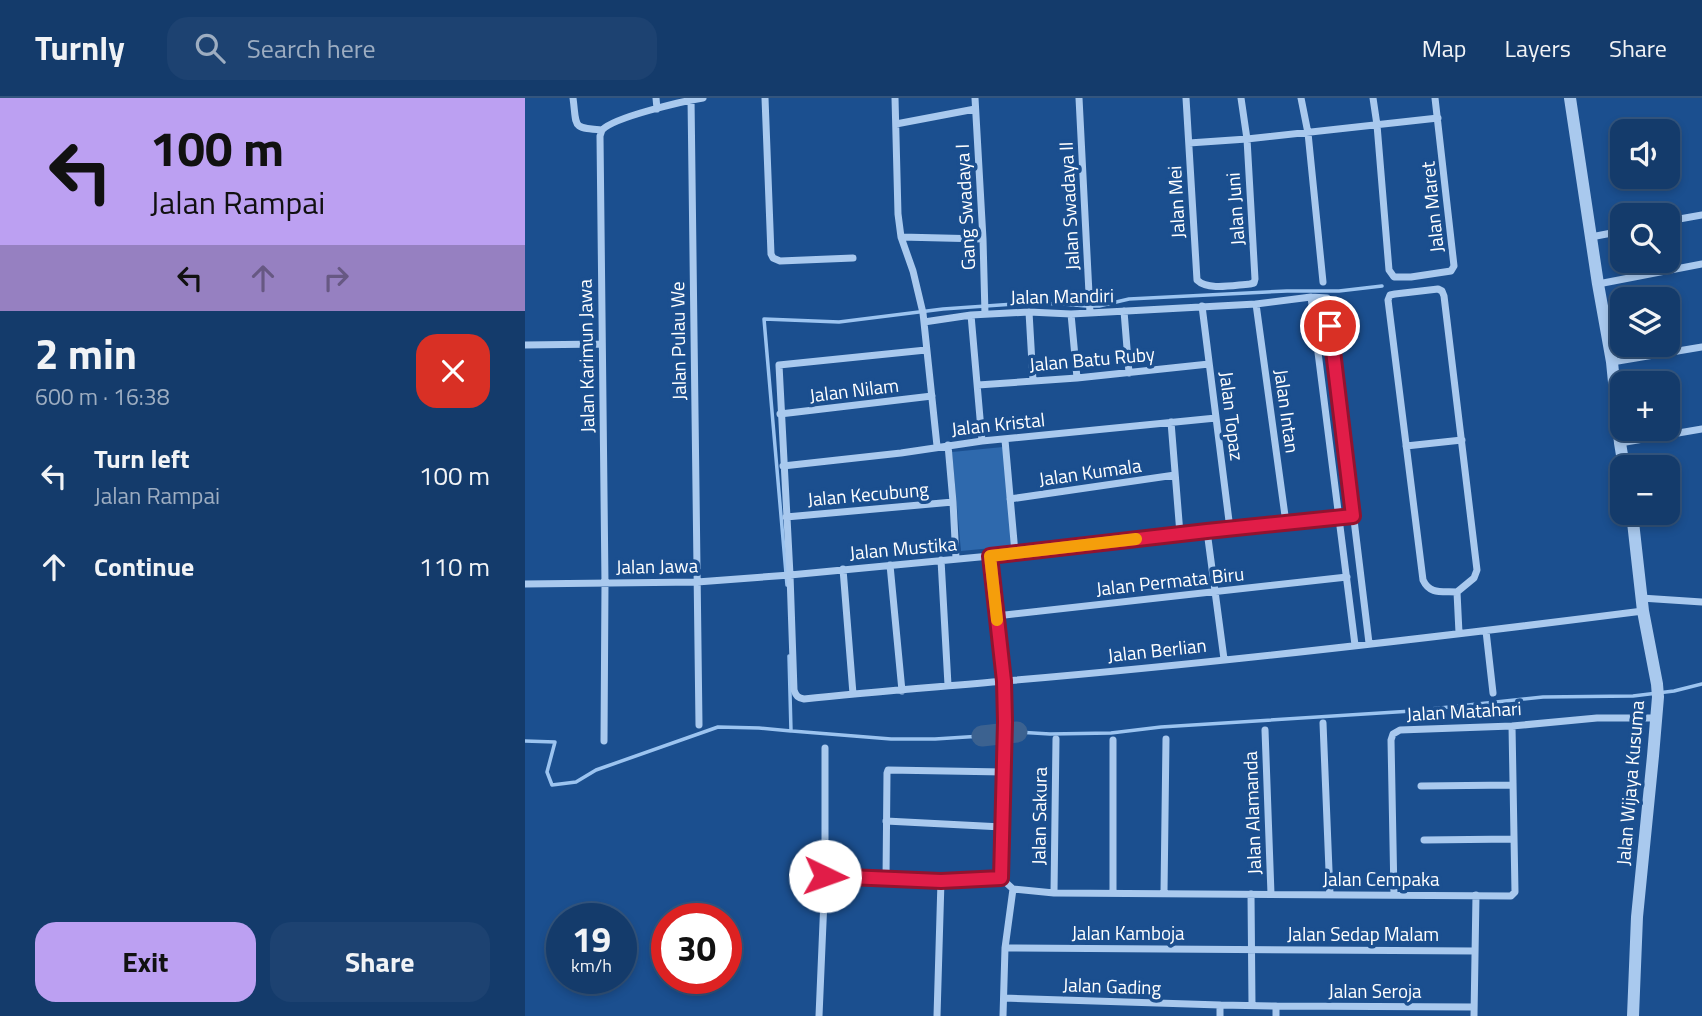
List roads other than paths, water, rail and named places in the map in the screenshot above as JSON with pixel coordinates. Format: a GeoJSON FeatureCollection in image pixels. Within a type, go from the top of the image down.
{"type":"FeatureCollection","features":[{"type":"Feature","properties":{"kind":"street"},"geometry":{"type":"LineString","coordinates":[[573,98],[579,126],[602,130],[612,122],[703,98]]}},
{"type":"Feature","properties":{"kind":"street"},"geometry":{"type":"LineString","coordinates":[[656,98],[657,109]]}},
{"type":"Feature","properties":{"kind":"street"},"geometry":{"type":"LineString","coordinates":[[765,98],[773,258],[780,261],[853,258]]}},
{"type":"Feature","properties":{"kind":"street"},"geometry":{"type":"LineString","coordinates":[[895,98],[898,214],[901,237],[913,271],[922,310],[937,446]]}},
{"type":"Feature","properties":{"kind":"street","name":"Gang Swadaya I"},"geometry":{"type":"LineString","coordinates":[[975,98],[985,309]]}},
{"type":"Feature","properties":{"kind":"street","name":"Jalan Swadaya II"},"geometry":{"type":"LineString","coordinates":[[1079,98],[1090,308]]}},
{"type":"Feature","properties":{"kind":"street","name":"Jalan Mei"},"geometry":{"type":"LineString","coordinates":[[1186,98],[1197,281],[1202,285],[1219,286]]}},
{"type":"Feature","properties":{"kind":"street","name":"Jalan Juni"},"geometry":{"type":"LineString","coordinates":[[1219,286],[1250,284],[1255,279],[1247,139],[1241,98]]}},
{"type":"Feature","properties":{"kind":"street"},"geometry":{"type":"LineString","coordinates":[[1301,98],[1308,132],[1323,282]]}},
{"type":"Feature","properties":{"kind":"street"},"geometry":{"type":"LineString","coordinates":[[1373,98],[1377,125]]}},
{"type":"Feature","properties":{"kind":"street","name":"Jalan Maret"},"geometry":{"type":"LineString","coordinates":[[1377,125],[1390,274],[1394,277],[1411,277],[1451,271],[1454,266],[1435,98]]}},
{"type":"Feature","properties":{"kind":"street"},"geometry":{"type":"LineString","coordinates":[[1570,98],[1612,362],[1622,455]]}},
{"type":"Feature","properties":{"kind":"street","name":"Jalan Pulau We"},"geometry":{"type":"LineString","coordinates":[[691,99],[699,725]]}},
{"type":"Feature","properties":{"kind":"street"},"geometry":{"type":"LineString","coordinates":[[896,124],[975,108]]}},
{"type":"Feature","properties":{"kind":"street"},"geometry":{"type":"LineString","coordinates":[[1189,143],[1438,118]]}},
{"type":"Feature","properties":{"kind":"street","name":"Jalan Karimun Jawa"},"geometry":{"type":"LineString","coordinates":[[602,130],[604,741]]}},
{"type":"Feature","properties":{"kind":"street"},"geometry":{"type":"LineString","coordinates":[[1680,220],[1702,215]]}},
{"type":"Feature","properties":{"kind":"street"},"geometry":{"type":"LineString","coordinates":[[1591,237],[1610,233]]}},
{"type":"Feature","properties":{"kind":"street"},"geometry":{"type":"LineString","coordinates":[[901,237],[983,239]]}},
{"type":"Feature","properties":{"kind":"street"},"geometry":{"type":"LineString","coordinates":[[1598,284],[1702,264]]}},
{"type":"Feature","properties":{"kind":"street"},"geometry":{"type":"LineString","coordinates":[[1438,289],[1442,291],[1477,570],[1474,578],[1457,592],[1432,591],[1423,580],[1406,446],[1388,300],[1395,294],[1438,289]]}},
{"type":"Feature","properties":{"kind":"street"},"geometry":{"type":"LineString","coordinates":[[1311,297],[1355,645]]}},
{"type":"Feature","properties":{"kind":"street","name":"Jalan Mandiri"},"geometry":{"type":"LineString","coordinates":[[924,322],[971,315],[985,309],[1071,314],[1090,308],[1124,311],[1327,298],[1353,516]]}},
{"type":"Feature","properties":{"kind":"street","name":"Jalan Intan"},"geometry":{"type":"LineString","coordinates":[[1257,304],[1286,523]]}},
{"type":"Feature","properties":{"kind":"street","name":"Jalan Topaz"},"geometry":{"type":"LineString","coordinates":[[1202,306],[1230,529]]}},
{"type":"Feature","properties":{"kind":"street"},"geometry":{"type":"LineString","coordinates":[[1124,311],[1129,373]]}},
{"type":"Feature","properties":{"kind":"street"},"geometry":{"type":"LineString","coordinates":[[1028,312],[1033,381]]}},
{"type":"Feature","properties":{"kind":"street"},"geometry":{"type":"LineString","coordinates":[[1071,314],[1077,378]]}},
{"type":"Feature","properties":{"kind":"street"},"geometry":{"type":"LineString","coordinates":[[971,315],[982,441]]}},
{"type":"Feature","properties":{"kind":"street"},"geometry":{"type":"LineString","coordinates":[[525,345],[602,344]]}},
{"type":"Feature","properties":{"kind":"street"},"geometry":{"type":"LineString","coordinates":[[1612,362],[1702,347]]}},
{"type":"Feature","properties":{"kind":"street"},"geometry":{"type":"LineString","coordinates":[[786,575],[779,365],[926,350]]}},
{"type":"Feature","properties":{"kind":"street","name":"Jalan Batu Ruby"},"geometry":{"type":"LineString","coordinates":[[978,385],[1209,364]]}},
{"type":"Feature","properties":{"kind":"street","name":"Jalan Nilam"},"geometry":{"type":"LineString","coordinates":[[781,414],[932,396]]}},
{"type":"Feature","properties":{"kind":"street","name":"Jalan Kristal"},"geometry":{"type":"LineString","coordinates":[[783,466],[982,441],[1216,418]]}},
{"type":"Feature","properties":{"kind":"street"},"geometry":{"type":"LineString","coordinates":[[1171,422],[1180,534]]}},
{"type":"Feature","properties":{"kind":"street"},"geometry":{"type":"LineString","coordinates":[[1620,443],[1702,429]]}},
{"type":"Feature","properties":{"kind":"street"},"geometry":{"type":"LineString","coordinates":[[1005,440],[1015,553]]}},
{"type":"Feature","properties":{"kind":"street"},"geometry":{"type":"LineString","coordinates":[[1406,446],[1462,440]]}},
{"type":"Feature","properties":{"kind":"street"},"geometry":{"type":"LineString","coordinates":[[948,445],[956,559]]}},
{"type":"Feature","properties":{"kind":"street","name":"Jalan Kumala"},"geometry":{"type":"LineString","coordinates":[[1010,499],[1175,475]]}},
{"type":"Feature","properties":{"kind":"street","name":"Jalan Kecubung"},"geometry":{"type":"LineString","coordinates":[[786,517],[953,502]]}},
{"type":"Feature","properties":{"kind":"street"},"geometry":{"type":"LineString","coordinates":[[1353,516],[1369,643]]}},
{"type":"Feature","properties":{"kind":"street","name":"Jalan Mustika"},"geometry":{"type":"LineString","coordinates":[[786,575],[990,556],[1353,516]]}},
{"type":"Feature","properties":{"kind":"street","name":"Jalan Wijaya Kusuma"},"geometry":{"type":"LineString","coordinates":[[1633,525],[1642,604],[1657,684],[1657,718],[1637,917],[1633,1016]]}},
{"type":"Feature","properties":{"kind":"street"},"geometry":{"type":"LineString","coordinates":[[1207,531],[1224,659]]}},
{"type":"Feature","properties":{"kind":"street"},"geometry":{"type":"LineString","coordinates":[[990,556],[1004,681],[1001,878]]}},
{"type":"Feature","properties":{"kind":"street"},"geometry":{"type":"LineString","coordinates":[[941,560],[948,685]]}},
{"type":"Feature","properties":{"kind":"street"},"geometry":{"type":"LineString","coordinates":[[890,565],[902,691]]}},
{"type":"Feature","properties":{"kind":"street"},"geometry":{"type":"LineString","coordinates":[[843,569],[853,694]]}},
{"type":"Feature","properties":{"kind":"street","name":"Jalan Jawa"},"geometry":{"type":"LineString","coordinates":[[525,584],[697,582],[786,575]]}},
{"type":"Feature","properties":{"kind":"street","name":"Jalan Berlian"},"geometry":{"type":"LineString","coordinates":[[786,575],[796,695],[804,699],[1486,631],[1642,604],[1702,602]]}},
{"type":"Feature","properties":{"kind":"street","name":"Jalan Permata Biru"},"geometry":{"type":"LineString","coordinates":[[996,616],[1347,577]]}},
{"type":"Feature","properties":{"kind":"street"},"geometry":{"type":"LineString","coordinates":[[1457,592],[1459,633]]}},
{"type":"Feature","properties":{"kind":"street"},"geometry":{"type":"LineString","coordinates":[[1486,631],[1493,693]]}},
{"type":"Feature","properties":{"kind":"street","name":"Jalan Matahari"},"geometry":{"type":"LineString","coordinates":[[1394,895],[1391,740],[1394,734],[1400,730],[1513,726],[1597,718],[1657,718]]}},
{"type":"Feature","properties":{"kind":"street"},"geometry":{"type":"LineString","coordinates":[[1323,723],[1330,895]]}},
{"type":"Feature","properties":{"kind":"street"},"geometry":{"type":"LineString","coordinates":[[1424,840],[1514,839],[1513,726]]}},
{"type":"Feature","properties":{"kind":"street","name":"Jalan Alamanda"},"geometry":{"type":"LineString","coordinates":[[1265,730],[1271,894]]}},
{"type":"Feature","properties":{"kind":"street","name":"Jalan Sakura"},"geometry":{"type":"LineString","coordinates":[[1054,893],[1056,739]]}},
{"type":"Feature","properties":{"kind":"street"},"geometry":{"type":"LineString","coordinates":[[1164,892],[1166,739]]}},
{"type":"Feature","properties":{"kind":"street"},"geometry":{"type":"LineString","coordinates":[[1113,740],[1113,893]]}},
{"type":"Feature","properties":{"kind":"street"},"geometry":{"type":"LineString","coordinates":[[819,1016],[825,876],[825,748]]}},
{"type":"Feature","properties":{"kind":"street"},"geometry":{"type":"LineString","coordinates":[[886,879],[888,770],[1004,772]]}},
{"type":"Feature","properties":{"kind":"street"},"geometry":{"type":"LineString","coordinates":[[1421,786],[1513,785]]}},
{"type":"Feature","properties":{"kind":"street"},"geometry":{"type":"LineString","coordinates":[[886,821],[1002,827]]}},
{"type":"Feature","properties":{"kind":"street","name":"Jalan Cempaka"},"geometry":{"type":"LineString","coordinates":[[1251,894],[1511,896],[1515,892],[1514,839]]}},
{"type":"Feature","properties":{"kind":"street"},"geometry":{"type":"LineString","coordinates":[[825,876],[941,881],[1001,878],[1013,889],[1005,948],[1003,1016]]}},
{"type":"Feature","properties":{"kind":"street"},"geometry":{"type":"LineString","coordinates":[[937,1016],[941,881]]}},
{"type":"Feature","properties":{"kind":"street","name":"Jalan Kamboja"},"geometry":{"type":"LineString","coordinates":[[1013,889],[1054,893],[1251,894]]}},
{"type":"Feature","properties":{"kind":"street"},"geometry":{"type":"LineString","coordinates":[[1251,894],[1252,1005]]}},
{"type":"Feature","properties":{"kind":"street"},"geometry":{"type":"LineString","coordinates":[[1474,1016],[1476,895]]}},
{"type":"Feature","properties":{"kind":"street","name":"Jalan Kamboja"},"geometry":{"type":"LineString","coordinates":[[1005,948],[1250,949]]}},
{"type":"Feature","properties":{"kind":"street","name":"Jalan Sedap Malam"},"geometry":{"type":"LineString","coordinates":[[1250,949],[1475,951]]}},
{"type":"Feature","properties":{"kind":"street","name":"Jalan Gading"},"geometry":{"type":"LineString","coordinates":[[1004,998],[1252,1005]]}},
{"type":"Feature","properties":{"kind":"street"},"geometry":{"type":"LineString","coordinates":[[1220,1005],[1220,1016]]}},
{"type":"Feature","properties":{"kind":"street","name":"Jalan Seroja"},"geometry":{"type":"LineString","coordinates":[[1252,1005],[1474,1007]]}},
{"type":"Feature","properties":{"kind":"street"},"geometry":{"type":"LineString","coordinates":[[1276,1006],[1276,1016]]}},
{"type":"Feature","properties":{"kind":"waterway"},"geometry":{"type":"LineString","coordinates":[[787,585],[764,319],[839,322],[943,309],[1028,303],[1099,306],[1129,299],[1339,291],[1382,286]]}},
{"type":"Feature","properties":{"kind":"waterway"},"geometry":{"type":"LineString","coordinates":[[525,741],[555,742],[547,772],[552,785],[576,782],[596,770],[718,727],[791,731],[789,656]]}},
{"type":"Feature","properties":{"kind":"waterway"},"geometry":{"type":"LineString","coordinates":[[1017,732],[1111,733],[1161,727],[1412,711],[1543,697],[1633,696],[1702,684]]}},
{"type":"Feature","properties":{"kind":"waterway"},"geometry":{"type":"LineString","coordinates":[[792,731],[891,739],[982,736]]}},
{"type":"Feature","properties":{"kind":"waterway"},"geometry":{"type":"LineString","coordinates":[[982,736],[1017,732]]}}]}
